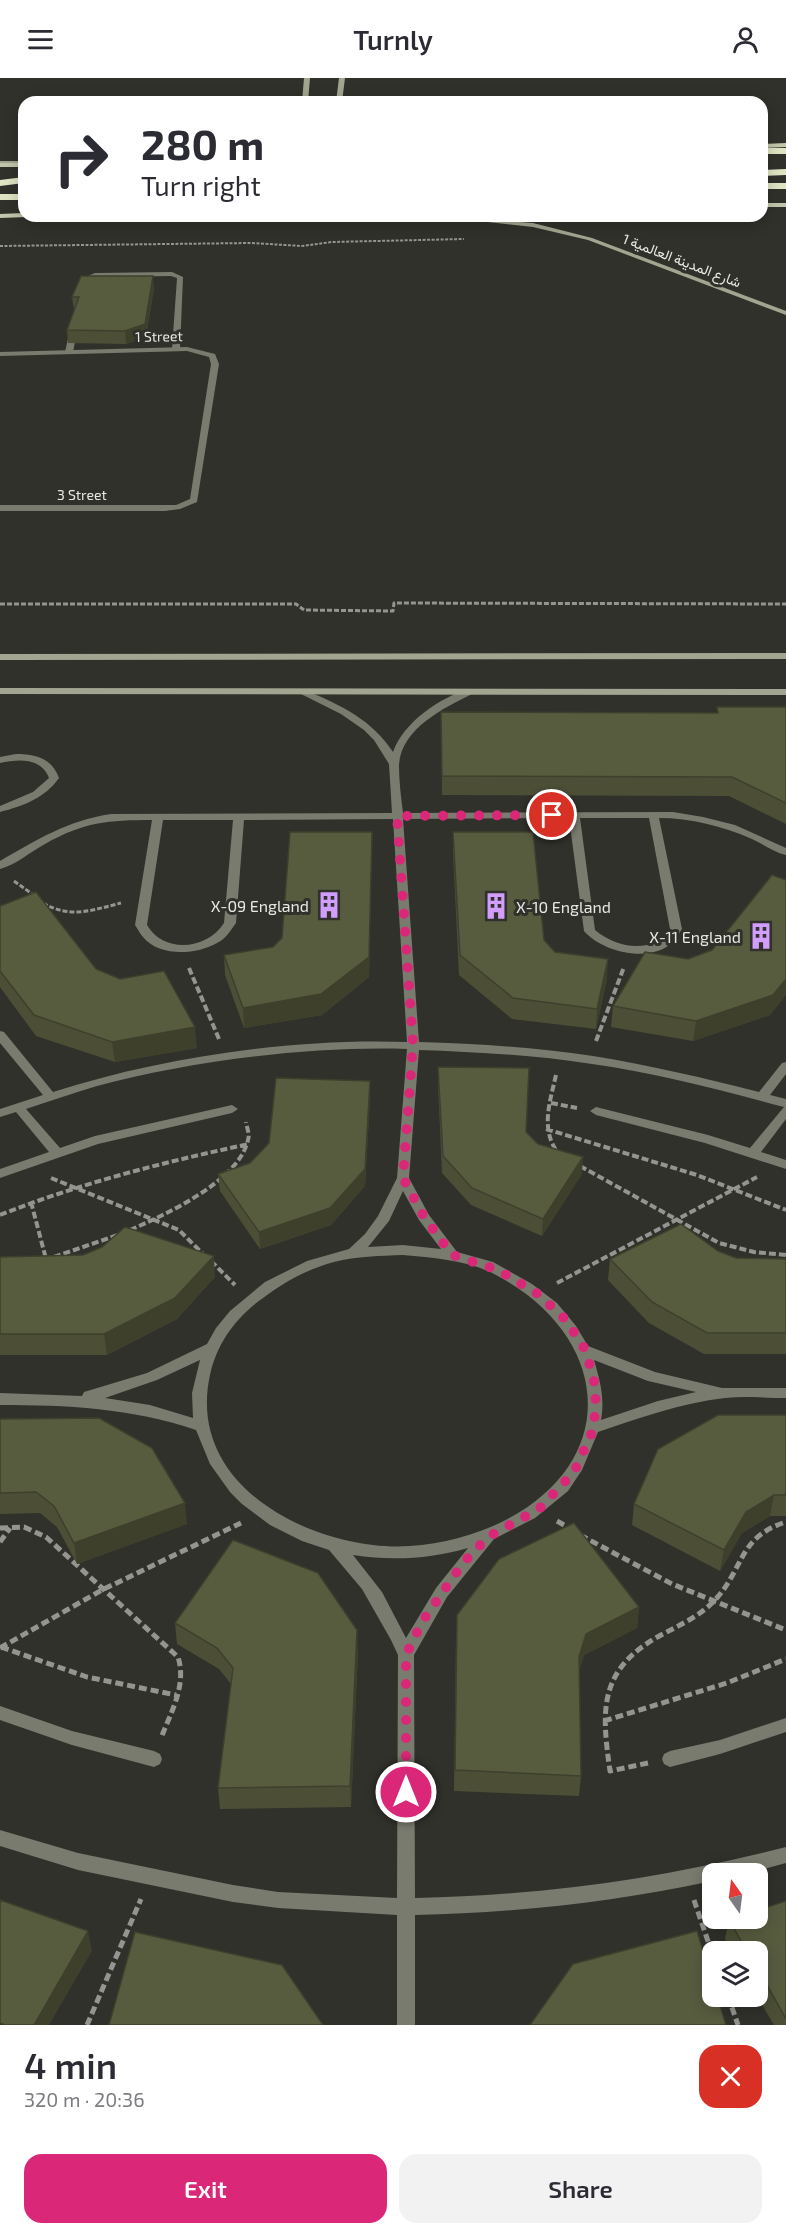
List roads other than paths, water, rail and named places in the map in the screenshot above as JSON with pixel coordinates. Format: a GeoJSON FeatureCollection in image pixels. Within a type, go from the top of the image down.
{"type":"FeatureCollection","features":[{"type":"Feature","properties":{"kind":"highway"},"geometry":{"type":"LineString","coordinates":[[768,152],[786,151]]}},
{"type":"Feature","properties":{"kind":"highway"},"geometry":{"type":"LineString","coordinates":[[768,173],[786,172]]}},
{"type":"Feature","properties":{"kind":"highway"},"geometry":{"type":"LineString","coordinates":[[0,183],[18,182]]}},
{"type":"Feature","properties":{"kind":"highway"},"geometry":{"type":"LineString","coordinates":[[768,186],[786,186]]}},
{"type":"Feature","properties":{"kind":"highway"},"geometry":{"type":"LineString","coordinates":[[0,197],[18,197]]}},
{"type":"Feature","properties":{"kind":"main road"},"geometry":{"type":"LineString","coordinates":[[768,146],[786,146]]}},
{"type":"Feature","properties":{"kind":"main road"},"geometry":{"type":"LineString","coordinates":[[0,164],[18,164]]}},
{"type":"Feature","properties":{"kind":"main road"},"geometry":{"type":"LineString","coordinates":[[768,205],[786,205]]}},
{"type":"Feature","properties":{"kind":"main road"},"geometry":{"type":"LineString","coordinates":[[0,216],[18,215]]}},
{"type":"Feature","properties":{"kind":"street"},"geometry":{"type":"LineString","coordinates":[[306,96],[307,78]]}},
{"type":"Feature","properties":{"kind":"street"},"geometry":{"type":"LineString","coordinates":[[340,96],[342,78]]}},
{"type":"Feature","properties":{"kind":"street","name":"شارع المدينة العالمية 1"},"geometry":{"type":"LineString","coordinates":[[491,222],[542,227],[599,242],[786,313]]}},
{"type":"Feature","properties":{"kind":"street"},"geometry":{"type":"LineString","coordinates":[[81,291],[85,279],[95,275],[172,274],[180,277],[176,349]]}},
{"type":"Feature","properties":{"kind":"street"},"geometry":{"type":"LineString","coordinates":[[69,352],[75,321]]}},
{"type":"Feature","properties":{"kind":"street","name":"1 Street"},"geometry":{"type":"LineString","coordinates":[[0,355],[176,349],[212,356],[215,364],[196,495],[187,504],[165,508]]}},
{"type":"Feature","properties":{"kind":"street","name":"3 Street"},"geometry":{"type":"LineString","coordinates":[[0,508],[165,508]]}},
{"type":"Feature","properties":{"kind":"street"},"geometry":{"type":"LineString","coordinates":[[0,657],[786,656]]}},
{"type":"Feature","properties":{"kind":"street"},"geometry":{"type":"LineString","coordinates":[[0,691],[786,692]]}},
{"type":"Feature","properties":{"kind":"street"},"geometry":{"type":"LineString","coordinates":[[394,764],[402,742],[414,727],[448,702],[469,692]]}},
{"type":"Feature","properties":{"kind":"street"},"geometry":{"type":"LineString","coordinates":[[304,693],[337,707],[365,725],[386,746],[394,764],[413,1044],[403,1178],[384,1218],[353,1254]]}},
{"type":"Feature","properties":{"kind":"street"},"geometry":{"type":"LineString","coordinates":[[0,760],[20,757],[46,763],[53,770],[54,778],[49,787],[39,794],[0,809]]}},
{"type":"Feature","properties":{"kind":"street"},"geometry":{"type":"LineString","coordinates":[[574,815],[591,931],[610,945],[631,949],[661,944],[669,940],[676,929],[653,814]]}},
{"type":"Feature","properties":{"kind":"street"},"geometry":{"type":"LineString","coordinates":[[0,867],[73,824],[98,818],[653,814],[697,818],[721,823],[744,830],[786,852]]}},
{"type":"Feature","properties":{"kind":"street"},"geometry":{"type":"LineString","coordinates":[[158,818],[141,925],[143,932],[158,944],[181,948],[204,945],[222,936],[227,929],[239,816]]}},
{"type":"Feature","properties":{"kind":"street"},"geometry":{"type":"LineString","coordinates":[[0,1035],[50,1096]]}},
{"type":"Feature","properties":{"kind":"street"},"geometry":{"type":"LineString","coordinates":[[0,1113],[108,1080],[226,1058],[351,1045],[413,1044],[589,1060],[694,1079],[786,1102]]}},
{"type":"Feature","properties":{"kind":"street"},"geometry":{"type":"LineString","coordinates":[[763,1096],[786,1066]]}},
{"type":"Feature","properties":{"kind":"street"},"geometry":{"type":"LineString","coordinates":[[18,1107],[56,1152]]}},
{"type":"Feature","properties":{"kind":"street"},"geometry":{"type":"LineString","coordinates":[[0,1174],[56,1152],[134,1129],[232,1109]]}},
{"type":"Feature","properties":{"kind":"street"},"geometry":{"type":"LineString","coordinates":[[753,1153],[786,1110]]}},
{"type":"Feature","properties":{"kind":"street"},"geometry":{"type":"LineString","coordinates":[[596,1112],[663,1126],[753,1153],[784,1165]]}},
{"type":"Feature","properties":{"kind":"street"},"geometry":{"type":"LineString","coordinates":[[403,1178],[424,1217],[452,1255]]}},
{"type":"Feature","properties":{"kind":"street"},"geometry":{"type":"LineString","coordinates":[[403,1250],[452,1255],[498,1270],[538,1294],[566,1320],[586,1351],[596,1389],[594,1428],[574,1472],[539,1509],[488,1537],[439,1551],[387,1554],[335,1546],[296,1532],[262,1513],[226,1478],[212,1458],[201,1426],[200,1386],[211,1348],[228,1323],[250,1300],[280,1279],[315,1263],[353,1254],[403,1250]]}},
{"type":"Feature","properties":{"kind":"street"},"geometry":{"type":"LineString","coordinates":[[76,1400],[147,1379],[181,1365],[211,1348]]}},
{"type":"Feature","properties":{"kind":"street"},"geometry":{"type":"LineString","coordinates":[[586,1351],[653,1377],[726,1393]]}},
{"type":"Feature","properties":{"kind":"street"},"geometry":{"type":"LineString","coordinates":[[594,1428],[658,1406],[726,1393],[786,1393]]}},
{"type":"Feature","properties":{"kind":"street"},"geometry":{"type":"LineString","coordinates":[[0,1399],[76,1400],[141,1407],[201,1426]]}},
{"type":"Feature","properties":{"kind":"street"},"geometry":{"type":"LineString","coordinates":[[406,1655],[441,1591],[488,1537]]}},
{"type":"Feature","properties":{"kind":"street"},"geometry":{"type":"LineString","coordinates":[[335,1546],[358,1569],[377,1596],[394,1624],[406,1655],[406,2025]]}},
{"type":"Feature","properties":{"kind":"street"},"geometry":{"type":"LineString","coordinates":[[0,1713],[72,1738],[154,1759]]}},
{"type":"Feature","properties":{"kind":"street"},"geometry":{"type":"LineString","coordinates":[[670,1759],[720,1747],[786,1725]]}},
{"type":"Feature","properties":{"kind":"street"},"geometry":{"type":"LineString","coordinates":[[0,1838],[87,1864],[150,1877],[277,1900],[341,1905],[478,1905],[548,1900],[618,1891],[744,1866],[786,1855]]}},
{"type":"Feature","properties":{"kind":"place","name":"X-09 England"},"geometry":{"type":"Point","coordinates":[329,905]}},
{"type":"Feature","properties":{"kind":"place","name":"X-10 England"},"geometry":{"type":"Point","coordinates":[496,906]}},
{"type":"Feature","properties":{"kind":"place","name":"X-11 England"},"geometry":{"type":"Point","coordinates":[761,936]}}]}
